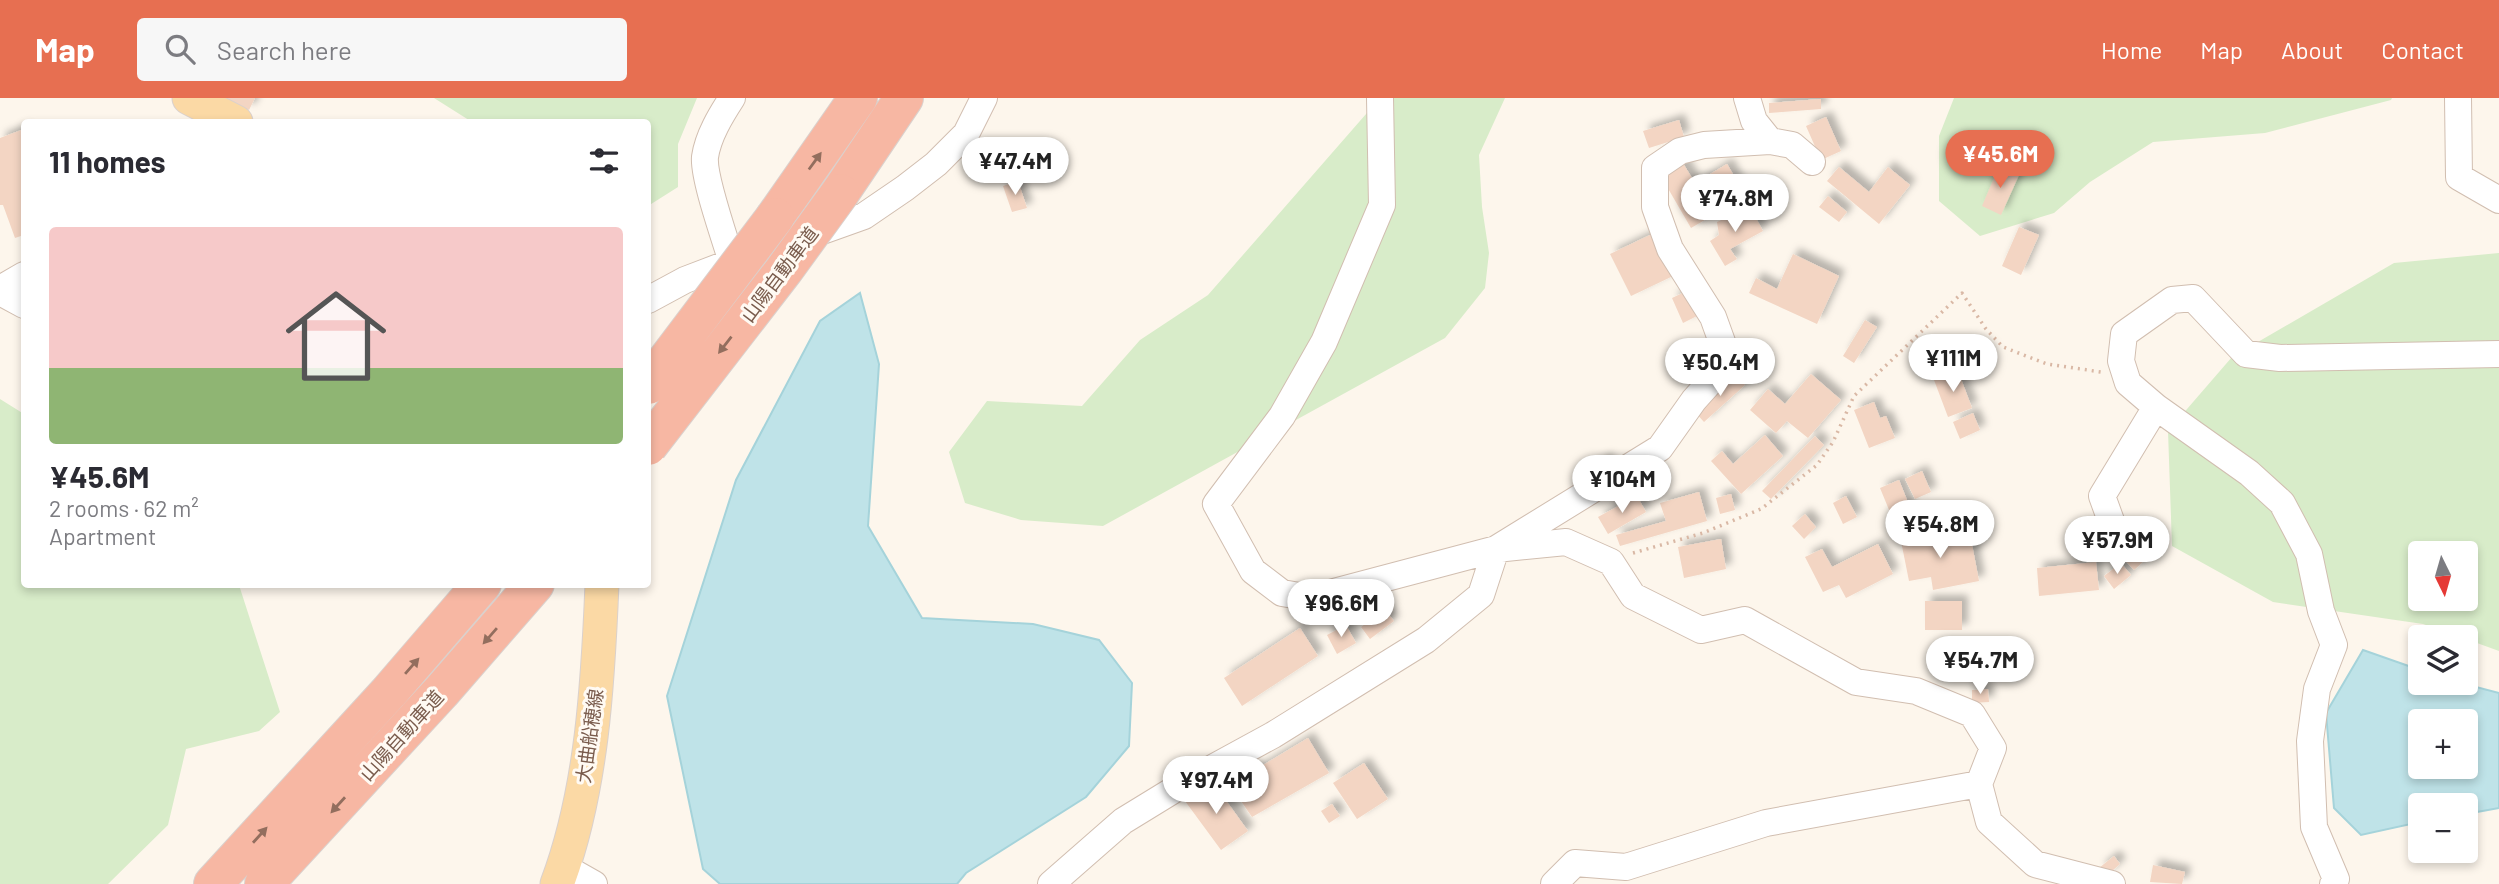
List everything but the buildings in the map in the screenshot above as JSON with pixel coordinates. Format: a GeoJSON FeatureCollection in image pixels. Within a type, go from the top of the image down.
{"type":"FeatureCollection","features":[{"type":"Feature","properties":{"kind":"highway","name":"山陽自動車道"},"geometry":{"type":"LineString","coordinates":[[651,382],[775,217],[858,98]]}},
{"type":"Feature","properties":{"kind":"highway","name":"山陽自動車道"},"geometry":{"type":"LineString","coordinates":[[651,442],[784,270],[904,98]]}},
{"type":"Feature","properties":{"kind":"highway","name":"山陽自動車道"},"geometry":{"type":"LineString","coordinates":[[213,884],[389,692],[479,588]]}},
{"type":"Feature","properties":{"kind":"highway","name":"山陽自動車道"},"geometry":{"type":"LineString","coordinates":[[264,884],[531,588]]}},
{"type":"Feature","properties":{"kind":"main road"},"geometry":{"type":"LineString","coordinates":[[189,98],[230,119]]}},
{"type":"Feature","properties":{"kind":"main road","name":"大曲船穂線"},"geometry":{"type":"LineString","coordinates":[[561,875],[580,797],[594,717],[601,588]]}},
{"type":"Feature","properties":{"kind":"street"},"geometry":{"type":"LineString","coordinates":[[732,98],[719,120],[705,158],[712,194],[732,262]]}},
{"type":"Feature","properties":{"kind":"street"},"geometry":{"type":"LineString","coordinates":[[651,298],[685,280],[864,216],[936,164],[965,134],[984,98]]}},
{"type":"Feature","properties":{"kind":"street"},"geometry":{"type":"LineString","coordinates":[[1380,98],[1382,205],[1324,342],[1282,416],[1216,504],[1253,571],[1282,593],[1311,598],[1496,549],[1566,542],[1611,562],[1633,596],[1701,630],[1745,620],[1856,682],[1916,691],[1972,714],[1993,748],[1979,784],[1989,822],[2035,864],[2112,884]]}},
{"type":"Feature","properties":{"kind":"street"},"geometry":{"type":"LineString","coordinates":[[1747,98],[1754,121],[1770,141]]}},
{"type":"Feature","properties":{"kind":"street"},"geometry":{"type":"LineString","coordinates":[[2458,98],[2459,177],[2499,200]]}},
{"type":"Feature","properties":{"kind":"street"},"geometry":{"type":"LineString","coordinates":[[1051,884],[1123,821],[1185,783],[1273,735],[1426,640],[1481,595],[1496,549],[1660,448],[1694,400],[1720,370],[1726,353],[1713,317],[1670,249],[1655,207],[1655,168],[1680,151],[1704,145],[1770,141],[1792,145],[1812,162]]}},
{"type":"Feature","properties":{"kind":"street"},"geometry":{"type":"LineString","coordinates":[[21,277],[0,291],[21,303]]}},
{"type":"Feature","properties":{"kind":"street"},"geometry":{"type":"LineString","coordinates":[[2333,884],[2336,879],[2314,827],[2309,741],[2317,688],[2334,645],[2321,611],[2309,554],[2282,503],[2249,473],[2156,407],[2129,383],[2121,361],[2124,334],[2172,300],[2193,298],[2246,354],[2280,358],[2499,354]]}},
{"type":"Feature","properties":{"kind":"street"},"geometry":{"type":"LineString","coordinates":[[2119,542],[2102,496],[2156,407]]}},
{"type":"Feature","properties":{"kind":"street"},"geometry":{"type":"LineString","coordinates":[[1554,884],[1575,863],[1626,867],[1766,823],[1979,784]]}},
{"type":"Feature","properties":{"kind":"street"},"geometry":{"type":"LineString","coordinates":[[561,875],[594,884]]}},
{"type":"Feature","properties":{"kind":"path"},"geometry":{"type":"LineString","coordinates":[[1611,562],[1646,548],[1703,533],[1761,509],[1817,466],[1833,442],[1854,396],[1962,293],[1986,329],[2003,347],[2048,363],[2096,370],[2129,383]]}},
{"type":"Feature","properties":{"kind":"green space"},"geometry":{"type":"Polygon","coordinates":[[[434,98],[697,98],[678,144],[678,187],[651,204],[651,119],[467,119],[434,98]]]}},
{"type":"Feature","properties":{"kind":"green space"},"geometry":{"type":"Polygon","coordinates":[[[1380,98],[1505,98],[1479,155],[1482,207],[1489,253],[1485,288],[1445,338],[1103,526],[1021,520],[965,503],[949,452],[987,401],[1082,406],[1140,340],[1208,295],[1380,98]]]}},
{"type":"Feature","properties":{"kind":"green space"},"geometry":{"type":"Polygon","coordinates":[[[1954,98],[2392,98],[2265,133],[2153,142],[2090,182],[2054,213],[1980,236],[1939,201],[1939,136],[1954,98]]]}},
{"type":"Feature","properties":{"kind":"green space"},"geometry":{"type":"Polygon","coordinates":[[[2499,253],[2499,651],[2478,643],[2478,625],[2426,625],[2273,602],[2172,546],[2168,431],[2232,357],[2394,263],[2499,253]]]}},
{"type":"Feature","properties":{"kind":"green space"},"geometry":{"type":"Polygon","coordinates":[[[0,399],[21,412],[21,588],[240,588],[280,712],[259,731],[186,749],[168,825],[108,884],[0,884],[0,399]]]}},
{"type":"Feature","properties":{"kind":"water"},"geometry":{"type":"Polygon","coordinates":[[[860,293],[879,364],[868,526],[922,618],[1033,624],[1099,640],[1132,683],[1129,746],[1086,797],[966,873],[957,884],[720,884],[703,869],[667,696],[736,480],[820,321],[860,293]]]}},
{"type":"Feature","properties":{"kind":"water"},"geometry":{"type":"Polygon","coordinates":[[[2363,650],[2408,666],[2408,695],[2478,695],[2478,687],[2499,693],[2499,808],[2478,812],[2478,793],[2408,793],[2408,825],[2361,835],[2334,808],[2326,713],[2363,650]]]}}]}
